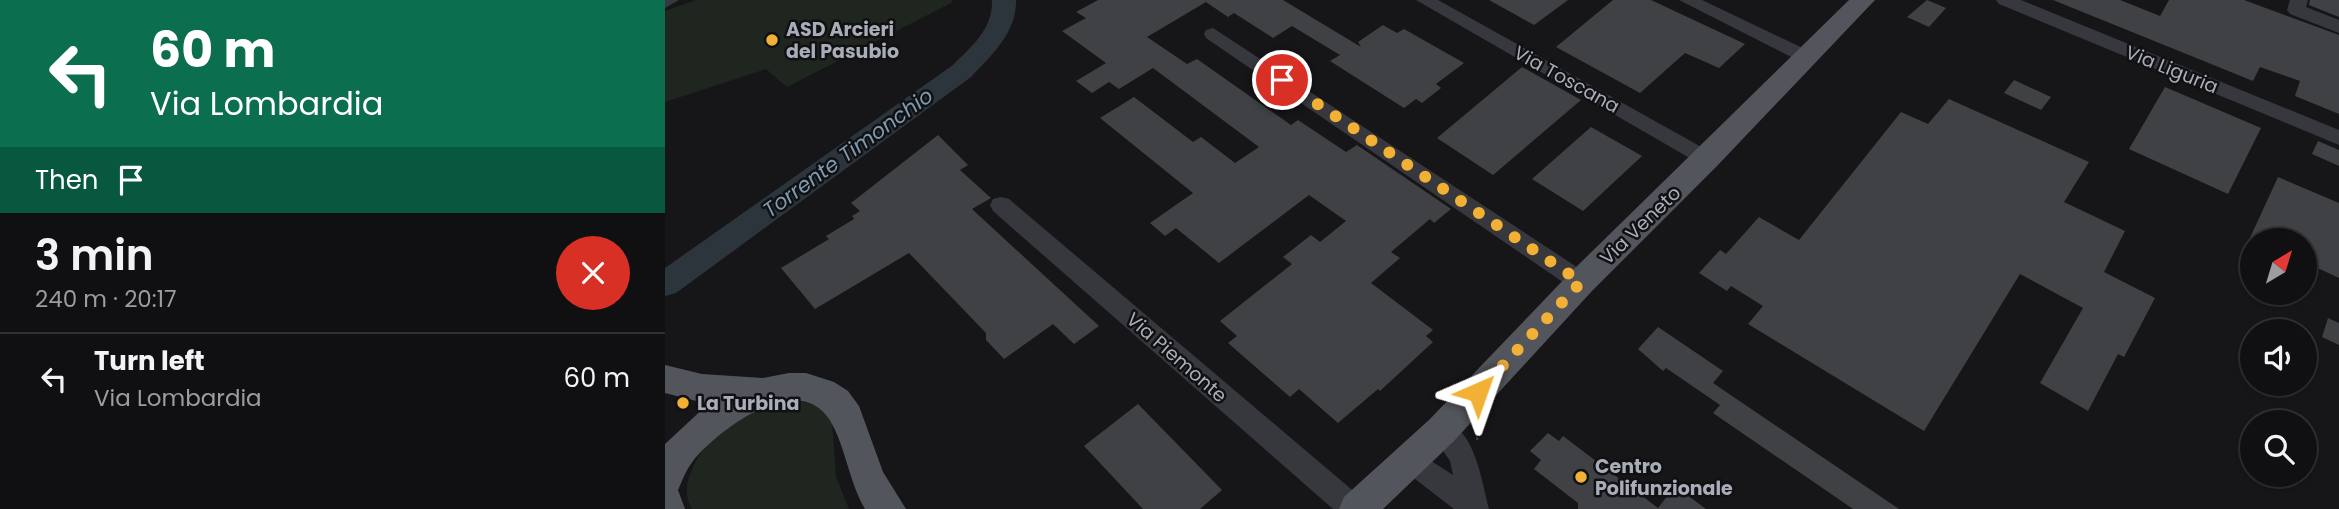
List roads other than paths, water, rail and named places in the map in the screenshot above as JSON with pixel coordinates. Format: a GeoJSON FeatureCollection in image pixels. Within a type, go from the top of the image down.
{"type":"FeatureCollection","features":[{"type":"Feature","properties":{"kind":"main road","name":"Via Veneto"},"geometry":{"type":"LineString","coordinates":[[1355,509],[1442,430],[1581,282],[1707,159],[1804,56],[1863,0]]}},
{"type":"Feature","properties":{"kind":"main road"},"geometry":{"type":"LineString","coordinates":[[665,380],[702,389],[762,391],[806,388],[838,405],[846,415],[872,490],[888,509]]}},
{"type":"Feature","properties":{"kind":"main road"},"geometry":{"type":"LineString","coordinates":[[667,509],[665,476],[682,450],[713,419],[762,391]]}},
{"type":"Feature","properties":{"kind":"street"},"geometry":{"type":"LineString","coordinates":[[665,2],[670,0]]}},
{"type":"Feature","properties":{"kind":"street","name":"Via Toscana"},"geometry":{"type":"LineString","coordinates":[[1425,0],[1707,159]]}},
{"type":"Feature","properties":{"kind":"street"},"geometry":{"type":"LineString","coordinates":[[1688,0],[1804,56]]}},
{"type":"Feature","properties":{"kind":"street","name":"Via Liguria"},"geometry":{"type":"LineString","coordinates":[[2005,0],[2339,138]]}},
{"type":"Feature","properties":{"kind":"street"},"geometry":{"type":"LineString","coordinates":[[2299,0],[2296,10],[2339,27]]}},
{"type":"Feature","properties":{"kind":"street"},"geometry":{"type":"LineString","coordinates":[[1213,34],[1581,282]]}},
{"type":"Feature","properties":{"kind":"street","name":"Via Piemonte"},"geometry":{"type":"LineString","coordinates":[[1001,205],[1355,509]]}},
{"type":"Feature","properties":{"kind":"street"},"geometry":{"type":"LineString","coordinates":[[1442,430],[1462,456],[1475,508]]}},
{"type":"Feature","properties":{"kind":"street"},"geometry":{"type":"LineString","coordinates":[[1411,460],[1475,508]]}},
{"type":"Feature","properties":{"kind":"waterway","name":"Torrente Timonchio"},"geometry":{"type":"LineString","coordinates":[[665,284],[962,71],[997,30],[1002,20],[1004,0]]}},
{"type":"Feature","properties":{"kind":"place","name":"ASD Arcieri del Pasubio"},"geometry":{"type":"Point","coordinates":[772,40]}},
{"type":"Feature","properties":{"kind":"place","name":"La Turbina"},"geometry":{"type":"Point","coordinates":[683,403]}},
{"type":"Feature","properties":{"kind":"place","name":"Centro Polifunzionale"},"geometry":{"type":"Point","coordinates":[1581,477]}}]}
